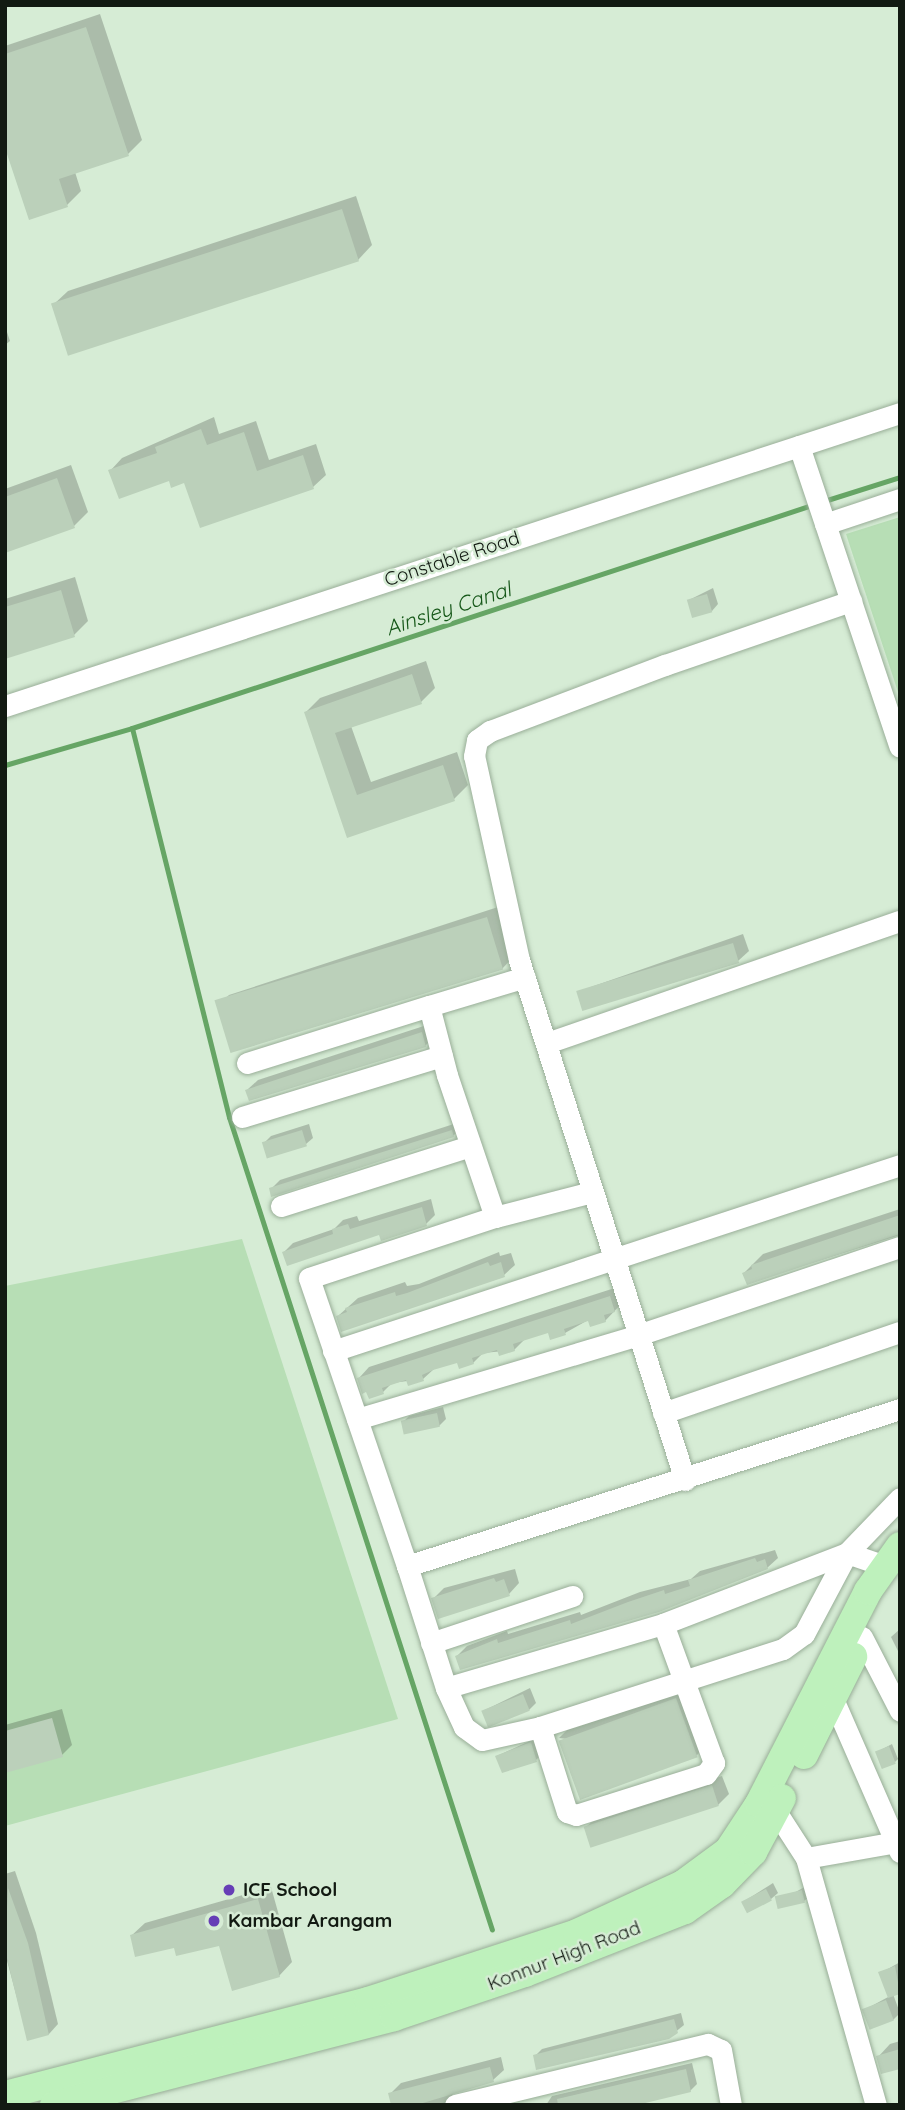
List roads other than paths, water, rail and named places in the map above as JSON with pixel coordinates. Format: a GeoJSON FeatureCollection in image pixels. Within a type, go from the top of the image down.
{"type":"FeatureCollection","features":[{"type":"Feature","properties":{"kind":"main road","name":"Konnur High Road"},"geometry":{"type":"LineString","coordinates":[[54,2105],[106,2098],[394,2017],[525,1973],[685,1910],[722,1884],[753,1852],[833,1699],[895,1563]]}},
{"type":"Feature","properties":{"kind":"main road"},"geometry":{"type":"LineString","coordinates":[[5,2095],[368,2001],[576,1933],[683,1884],[728,1850],[759,1804],[820,1680],[895,1563]]}},
{"type":"Feature","properties":{"kind":"street","name":"Constable Road"},"geometry":{"type":"LineString","coordinates":[[5,706],[900,413]]}},
{"type":"Feature","properties":{"kind":"street"},"geometry":{"type":"LineString","coordinates":[[799,446],[900,747]]}},
{"type":"Feature","properties":{"kind":"street"},"geometry":{"type":"LineString","coordinates":[[821,510],[900,499]]}},
{"type":"Feature","properties":{"kind":"street"},"geometry":{"type":"LineString","coordinates":[[685,1480],[525,977],[488,830],[474,756],[477,740],[490,731],[653,670],[851,601]]}},
{"type":"Feature","properties":{"kind":"street"},"geometry":{"type":"LineString","coordinates":[[547,1043],[900,921]]}},
{"type":"Feature","properties":{"kind":"street"},"geometry":{"type":"LineString","coordinates":[[247,1063],[525,977]]}},
{"type":"Feature","properties":{"kind":"street"},"geometry":{"type":"LineString","coordinates":[[429,1006],[470,1146],[495,1217]]}},
{"type":"Feature","properties":{"kind":"street"},"geometry":{"type":"LineString","coordinates":[[242,1117],[442,1056]]}},
{"type":"Feature","properties":{"kind":"street"},"geometry":{"type":"LineString","coordinates":[[281,1206],[470,1146]]}},
{"type":"Feature","properties":{"kind":"street"},"geometry":{"type":"LineString","coordinates":[[333,1351],[900,1165]]}},
{"type":"Feature","properties":{"kind":"street"},"geometry":{"type":"LineString","coordinates":[[592,1192],[495,1217],[309,1278],[408,1566],[446,1688],[471,1736],[482,1740],[540,1727],[795,1643],[847,1553],[900,1498]]}},
{"type":"Feature","properties":{"kind":"street"},"geometry":{"type":"LineString","coordinates":[[356,1419],[638,1335],[900,1247]]}},
{"type":"Feature","properties":{"kind":"street"},"geometry":{"type":"LineString","coordinates":[[663,1413],[900,1332]]}},
{"type":"Feature","properties":{"kind":"street"},"geometry":{"type":"LineString","coordinates":[[408,1566],[685,1480],[900,1409]]}},
{"type":"Feature","properties":{"kind":"street"},"geometry":{"type":"LineString","coordinates":[[446,1688],[663,1624],[847,1553],[895,1563]]}},
{"type":"Feature","properties":{"kind":"street"},"geometry":{"type":"LineString","coordinates":[[431,1643],[572,1596]]}},
{"type":"Feature","properties":{"kind":"street"},"geometry":{"type":"LineString","coordinates":[[540,1727],[567,1812],[576,1815],[706,1774],[714,1763],[663,1624]]}},
{"type":"Feature","properties":{"kind":"street"},"geometry":{"type":"LineString","coordinates":[[862,1637],[900,1711]]}},
{"type":"Feature","properties":{"kind":"street"},"geometry":{"type":"LineString","coordinates":[[806,1858],[898,1847],[833,1699]]}},
{"type":"Feature","properties":{"kind":"street"},"geometry":{"type":"LineString","coordinates":[[775,1810],[806,1858],[876,2105]]}},
{"type":"Feature","properties":{"kind":"street"},"geometry":{"type":"LineString","coordinates":[[455,2105],[514,2097],[716,2044],[721,2050],[731,2105]]}},
{"type":"Feature","properties":{"kind":"waterway","name":"Ainsley Canal"},"geometry":{"type":"LineString","coordinates":[[824,501],[900,477]]}},
{"type":"Feature","properties":{"kind":"waterway","name":"Ainsley Canal"},"geometry":{"type":"LineString","coordinates":[[5,765],[132,728],[815,504]]}},
{"type":"Feature","properties":{"kind":"waterway"},"geometry":{"type":"LineString","coordinates":[[132,728],[229,1117],[492,1930]]}},
{"type":"Feature","properties":{"kind":"place","name":"ICF School"},"geometry":{"type":"Point","coordinates":[229,1890]}},
{"type":"Feature","properties":{"kind":"place","name":"Kambar Arangam"},"geometry":{"type":"Point","coordinates":[214,1921]}}]}
